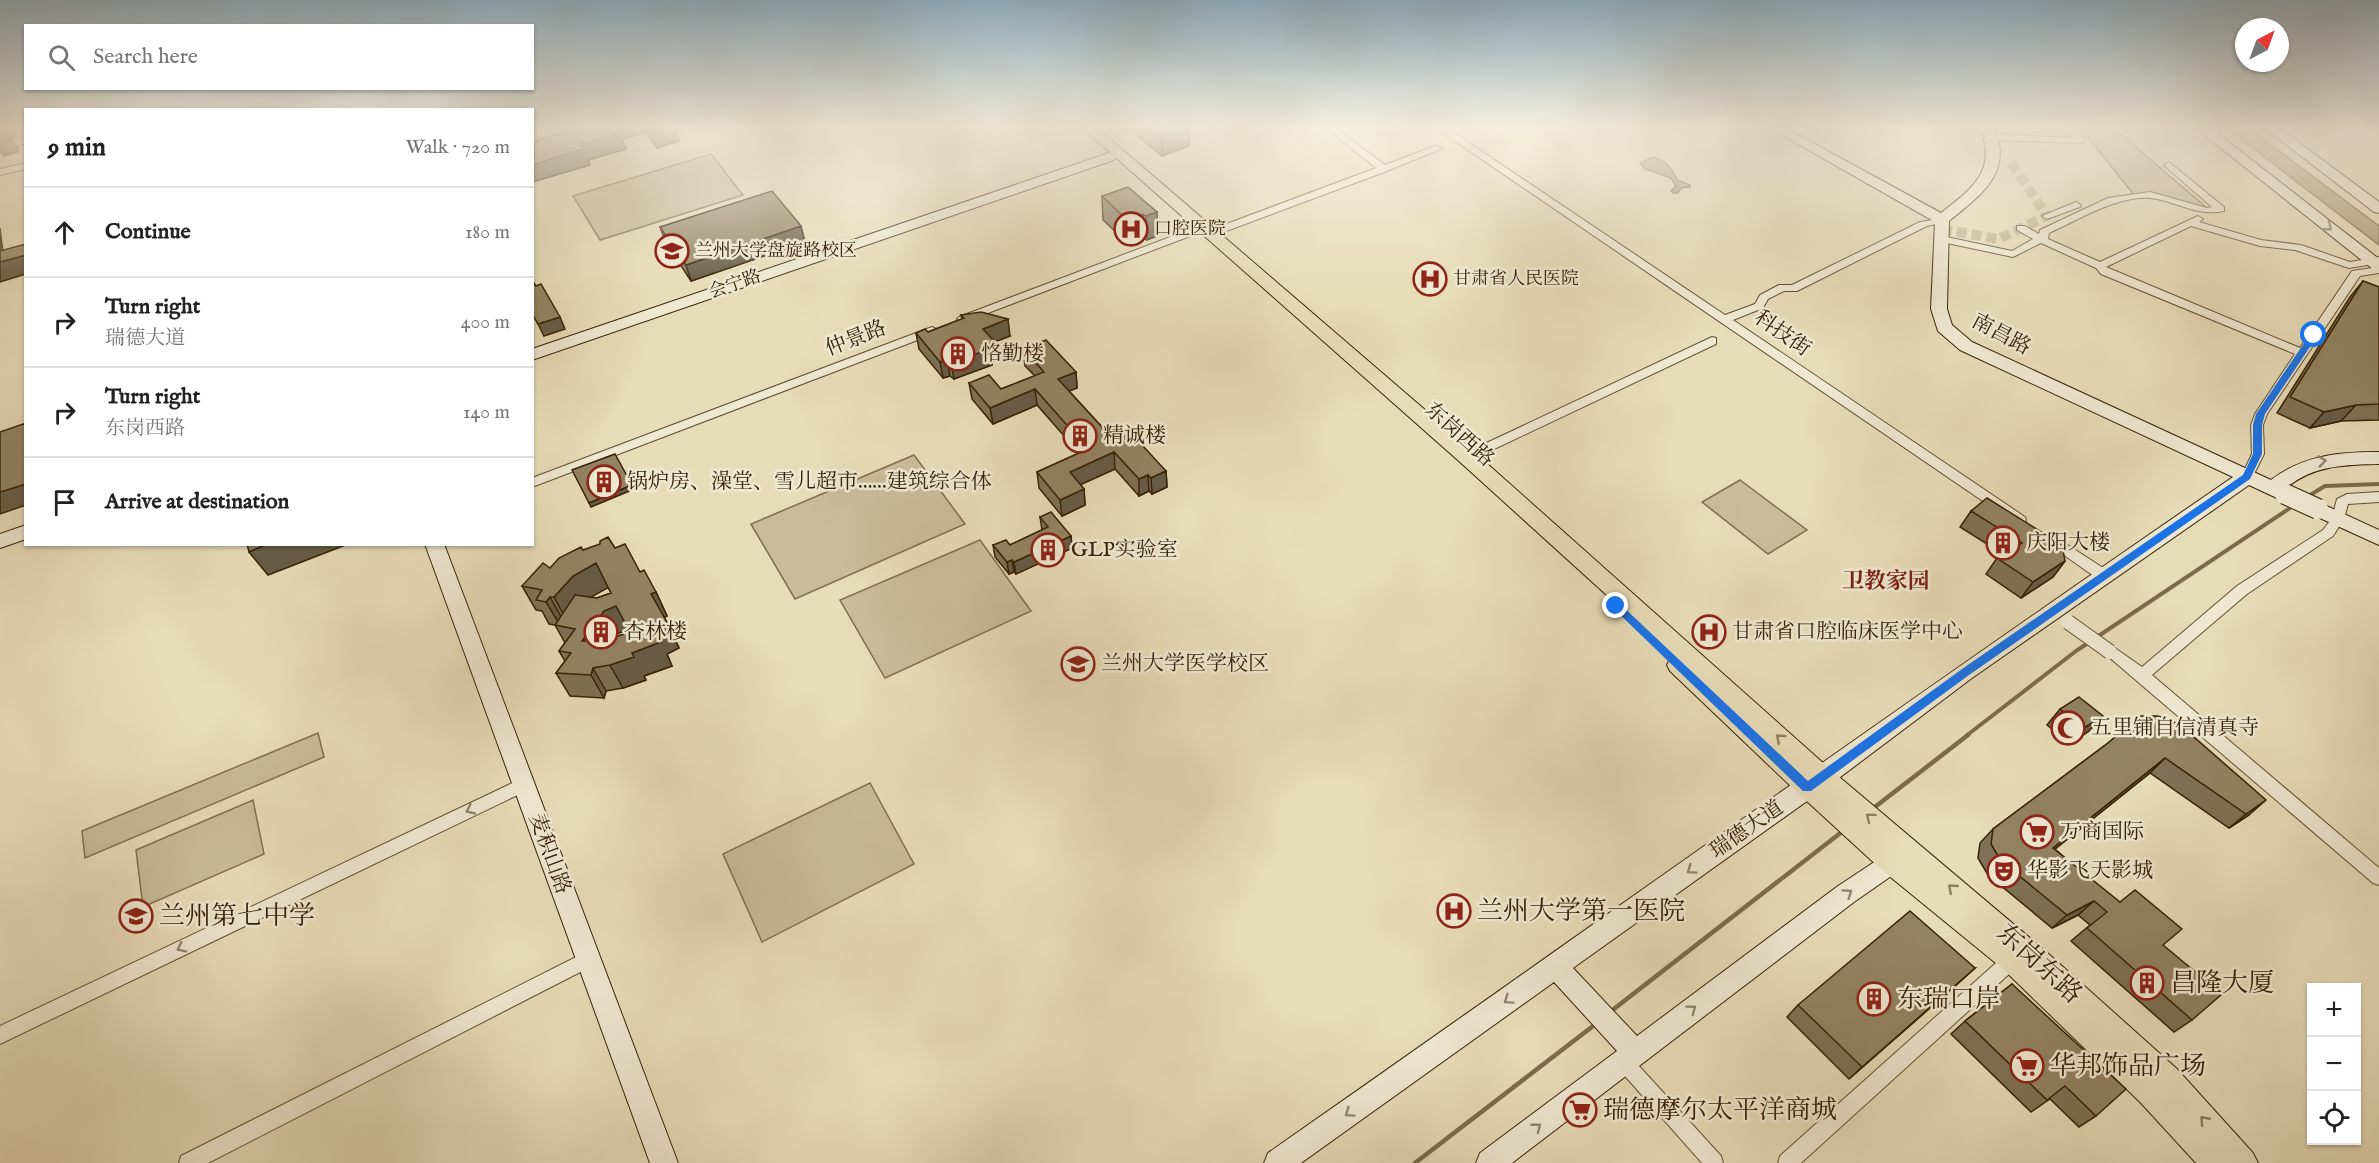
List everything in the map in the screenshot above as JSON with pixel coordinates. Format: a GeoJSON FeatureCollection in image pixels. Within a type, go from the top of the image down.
{"type":"FeatureCollection","features":[{"type":"Feature","properties":{"kind":"main road","name":"东岗西路"},"geometry":{"type":"LineString","coordinates":[[1137,180],[1467,457],[1815,782]]}},
{"type":"Feature","properties":{"kind":"main road","name":"东岗西路"},"geometry":{"type":"LineString","coordinates":[[1145,180],[1616,606],[1815,782]]}},
{"type":"Feature","properties":{"kind":"main road","name":"东岗东路"},"geometry":{"type":"LineString","coordinates":[[1815,782],[2167,1079],[2243,1163]]}},
{"type":"Feature","properties":{"kind":"main road","name":"东岗东路"},"geometry":{"type":"LineString","coordinates":[[1893,849],[2151,1093],[2216,1163]]}},
{"type":"Feature","properties":{"kind":"street","name":"会宁路"},"geometry":{"type":"LineString","coordinates":[[534,354],[1041,180]]}},
{"type":"Feature","properties":{"kind":"street","name":"仲景路"},"geometry":{"type":"LineString","coordinates":[[534,482],[946,326],[1352,180]]}},
{"type":"Feature","properties":{"kind":"street","name":"科技街"},"geometry":{"type":"LineString","coordinates":[[1519,180],[2103,575]]}},
{"type":"Feature","properties":{"kind":"street"},"geometry":{"type":"LineString","coordinates":[[1871,180],[1942,220]]}},
{"type":"Feature","properties":{"kind":"street"},"geometry":{"type":"LineString","coordinates":[[1726,319],[1759,306],[1764,297],[1783,287],[1794,290],[1924,224],[1942,220],[1976,191],[1984,180]]}},
{"type":"Feature","properties":{"kind":"street"},"geometry":{"type":"LineString","coordinates":[[1942,239],[2013,254],[2044,237],[2044,232],[2112,200],[2150,195],[2207,211],[2220,209],[2187,180]]}},
{"type":"Feature","properties":{"kind":"street"},"geometry":{"type":"LineString","coordinates":[[2269,180],[2377,265]]}},
{"type":"Feature","properties":{"kind":"street"},"geometry":{"type":"LineString","coordinates":[[2341,180],[2379,209]]}},
{"type":"Feature","properties":{"kind":"street"},"geometry":{"type":"LineString","coordinates":[[2047,216],[2076,205]]}},
{"type":"Feature","properties":{"kind":"street"},"geometry":{"type":"LineString","coordinates":[[2103,269],[2204,216]]}},
{"type":"Feature","properties":{"kind":"street","name":"南昌路"},"geometry":{"type":"LineString","coordinates":[[1942,220],[1939,309],[1944,327],[1966,346],[2379,538]]}},
{"type":"Feature","properties":{"kind":"street"},"geometry":{"type":"LineString","coordinates":[[2190,223],[2260,243],[2297,247],[2349,265],[2377,265]]}},
{"type":"Feature","properties":{"kind":"street"},"geometry":{"type":"LineString","coordinates":[[2021,228],[2103,269],[2302,353]]}},
{"type":"Feature","properties":{"kind":"street"},"geometry":{"type":"LineString","coordinates":[[2247,477],[2258,454],[2257,425],[2261,414],[2356,273],[2377,265]]}},
{"type":"Feature","properties":{"kind":"street"},"geometry":{"type":"LineString","coordinates":[[1467,457],[1712,341]]}},
{"type":"Feature","properties":{"kind":"street"},"geometry":{"type":"LineString","coordinates":[[2279,491],[2293,471],[2310,463],[2379,458]]}},
{"type":"Feature","properties":{"kind":"street","name":"瑞德大道"},"geometry":{"type":"LineString","coordinates":[[1278,1163],[1815,782],[2061,616],[2103,575],[2247,477]]}},
{"type":"Feature","properties":{"kind":"street"},"geometry":{"type":"LineString","coordinates":[[2142,675],[2242,590],[2328,532],[2338,519],[2342,502],[2347,499],[2379,497]]}},
{"type":"Feature","properties":{"kind":"street"},"geometry":{"type":"LineString","coordinates":[[0,541],[24,533]]}},
{"type":"Feature","properties":{"kind":"street","name":"麦积山路"},"geometry":{"type":"LineString","coordinates":[[435,546],[664,1163]]}},
{"type":"Feature","properties":{"kind":"street"},"geometry":{"type":"LineString","coordinates":[[2061,616],[2142,675],[2379,878]]}},
{"type":"Feature","properties":{"kind":"street"},"geometry":{"type":"LineString","coordinates":[[0,1035],[523,785]]}},
{"type":"Feature","properties":{"kind":"street"},"geometry":{"type":"LineString","coordinates":[[1490,1163],[1626,1049],[1893,849]]}},
{"type":"Feature","properties":{"kind":"street"},"geometry":{"type":"LineString","coordinates":[[188,1163],[588,959]]}},
{"type":"Feature","properties":{"kind":"street"},"geometry":{"type":"LineString","coordinates":[[1787,1163],[2012,960]]}},
{"type":"Feature","properties":{"kind":"street"},"geometry":{"type":"LineString","coordinates":[[1556,966],[1626,1049],[1714,1163]]}},
{"type":"Feature","properties":{"kind":"shaded area"},"geometry":{"type":"Polygon","coordinates":[[[625,180],[732,180],[743,195],[600,240],[573,196],[625,180]]]}},
{"type":"Feature","properties":{"kind":"shaded area"},"geometry":{"type":"Polygon","coordinates":[[[1672,180],[1678,180],[1690,187],[1681,188],[1678,193],[1673,193],[1671,191],[1676,186],[1672,180]]]}},
{"type":"Feature","properties":{"kind":"shaded area"},"geometry":{"type":"Polygon","coordinates":[[[2122,180],[2175,180],[2207,208],[2134,195],[2122,180]]]}},
{"type":"Feature","properties":{"kind":"shaded area"},"geometry":{"type":"Polygon","coordinates":[[[2295,180],[2318,180],[2379,226],[2379,245],[2295,180]]]}},
{"type":"Feature","properties":{"kind":"shaded area"},"geometry":{"type":"Polygon","coordinates":[[[914,455],[965,524],[795,599],[751,524],[914,455]]]}},
{"type":"Feature","properties":{"kind":"shaded area"},"geometry":{"type":"Polygon","coordinates":[[[1740,480],[1807,530],[1768,554],[1702,502],[1740,480]]]}},
{"type":"Feature","properties":{"kind":"shaded area"},"geometry":{"type":"Polygon","coordinates":[[[980,540],[1031,611],[885,678],[840,600],[980,540]]]}},
{"type":"Feature","properties":{"kind":"shaded area"},"geometry":{"type":"Polygon","coordinates":[[[318,733],[324,757],[85,858],[82,831],[318,733]]]}},
{"type":"Feature","properties":{"kind":"shaded area"},"geometry":{"type":"Polygon","coordinates":[[[870,783],[914,864],[762,942],[723,854],[870,783]]]}},
{"type":"Feature","properties":{"kind":"shaded area"},"geometry":{"type":"Polygon","coordinates":[[[253,800],[264,854],[143,907],[136,850],[253,800]]]}},
{"type":"Feature","properties":{"kind":"building"},"geometry":{"type":"Polygon","coordinates":[[[1128,187],[1157,212],[1127,220],[1102,196],[1128,187]]]}},
{"type":"Feature","properties":{"kind":"building"},"geometry":{"type":"Polygon","coordinates":[[[772,191],[801,226],[686,265],[660,227],[772,191]]]}},
{"type":"Feature","properties":{"kind":"building"},"geometry":{"type":"Polygon","coordinates":[[[24,245],[24,256],[0,262],[0,251],[24,245]]]}},
{"type":"Feature","properties":{"kind":"building"},"geometry":{"type":"Polygon","coordinates":[[[2363,281],[2379,287],[2379,404],[2356,405],[2324,412],[2290,397],[2363,281]]]}},
{"type":"Feature","properties":{"kind":"building"},"geometry":{"type":"Polygon","coordinates":[[[534,283],[536,286],[541,284],[560,317],[538,324],[534,317],[534,283]]]}},
{"type":"Feature","properties":{"kind":"building"},"geometry":{"type":"Polygon","coordinates":[[[981,312],[1008,319],[983,329],[994,341],[987,344],[990,349],[951,363],[947,359],[940,362],[916,333],[925,329],[928,332],[964,318],[961,315],[981,312]]]}},
{"type":"Feature","properties":{"kind":"building"},"geometry":{"type":"Polygon","coordinates":[[[1046,340],[1076,372],[1058,379],[1112,438],[1129,431],[1166,471],[1151,478],[1148,475],[1139,479],[1114,452],[1070,472],[1084,489],[1060,500],[1037,472],[1088,449],[1035,389],[990,408],[969,383],[989,375],[1001,389],[1044,372],[1023,349],[1046,340]]]}},
{"type":"Feature","properties":{"kind":"building"},"geometry":{"type":"Polygon","coordinates":[[[24,424],[24,485],[0,492],[0,432],[24,424]]]}},
{"type":"Feature","properties":{"kind":"building","name":"锅炉房、澡堂、雪儿超市……建筑综合体"},"geometry":{"type":"Polygon","coordinates":[[[615,454],[632,485],[589,503],[572,470],[615,454]]]}},
{"type":"Feature","properties":{"kind":"building"},"geometry":{"type":"Polygon","coordinates":[[[1987,498],[2062,545],[2065,561],[2033,582],[1997,558],[2022,543],[1971,511],[1987,498]]]}},
{"type":"Feature","properties":{"kind":"building"},"geometry":{"type":"Polygon","coordinates":[[[1051,512],[1071,536],[1014,562],[1012,560],[1007,562],[993,545],[1006,540],[1010,545],[1048,527],[1040,517],[1051,512]]]}},
{"type":"Feature","properties":{"kind":"building"},"geometry":{"type":"Polygon","coordinates":[[[608,537],[615,548],[625,544],[640,572],[644,570],[656,592],[651,594],[668,624],[655,630],[661,642],[632,653],[634,657],[593,668],[591,675],[556,673],[571,653],[559,651],[575,629],[555,625],[575,595],[597,598],[611,593],[596,563],[573,576],[554,597],[550,597],[546,602],[536,600],[542,590],[522,586],[543,563],[550,568],[559,558],[581,547],[583,550],[600,544],[600,541],[608,537]],[[616,606],[604,611],[582,641],[603,641],[630,632],[616,606]]]}},
{"type":"Feature","properties":{"kind":"building"},"geometry":{"type":"Polygon","coordinates":[[[248,546],[262,546],[249,552],[248,546]]]}},
{"type":"Feature","properties":{"kind":"building"},"geometry":{"type":"Polygon","coordinates":[[[2079,697],[2103,716],[2084,728],[2060,709],[2079,697]]]}},
{"type":"Feature","properties":{"kind":"building"},"geometry":{"type":"Polygon","coordinates":[[[2140,716],[2158,716],[2179,724],[2266,800],[2246,814],[2165,758],[2053,848],[2120,902],[2135,890],[2182,929],[2163,945],[2222,994],[2192,1020],[2087,928],[2107,912],[2094,901],[2067,915],[2001,861],[1991,844],[1993,829],[2108,743],[2140,716]]]}},
{"type":"Feature","properties":{"kind":"building","name":"东瑞口岸"},"geometry":{"type":"Polygon","coordinates":[[[1910,911],[1975,968],[1862,1067],[1798,1005],[1910,911]]]}},
{"type":"Feature","properties":{"kind":"building","name":"华邦饰品广场"},"geometry":{"type":"Polygon","coordinates":[[[2012,984],[2126,1089],[2096,1116],[2065,1086],[2047,1100],[1965,1021],[2012,984]]]}},
{"type":"Feature","properties":{"kind":"waterway"},"geometry":{"type":"LineString","coordinates":[[2307,497],[2325,486],[2379,484]]}},
{"type":"Feature","properties":{"kind":"waterway"},"geometry":{"type":"LineString","coordinates":[[1966,736],[2076,651],[2293,506]]}},
{"type":"Feature","properties":{"kind":"waterway"},"geometry":{"type":"LineString","coordinates":[[1871,810],[1968,735]]}},
{"type":"Feature","properties":{"kind":"waterway"},"geometry":{"type":"LineString","coordinates":[[1610,1012],[1843,831]]}},
{"type":"Feature","properties":{"kind":"waterway"},"geometry":{"type":"LineString","coordinates":[[1415,1163],[1597,1023]]}},
{"type":"Feature","properties":{"kind":"tunnel"},"geometry":{"type":"LineString","coordinates":[[1942,229],[1998,239],[2047,216],[2023,180]]}},
{"type":"Feature","properties":{"kind":"place","name":"口腔医院"},"geometry":{"type":"Point","coordinates":[1131,229]}},
{"type":"Feature","properties":{"kind":"place","name":"兰州大学盘旋路校区"},"geometry":{"type":"Point","coordinates":[672,251]}},
{"type":"Feature","properties":{"kind":"place","name":"甘肃省人民医院"},"geometry":{"type":"Point","coordinates":[1430,279]}},
{"type":"Feature","properties":{"kind":"place","name":"恪勤楼"},"geometry":{"type":"Point","coordinates":[958,354]}},
{"type":"Feature","properties":{"kind":"place","name":"精诚楼"},"geometry":{"type":"Point","coordinates":[1080,436]}},
{"type":"Feature","properties":{"kind":"place","name":"锅炉房、澡堂、雪儿超市……建筑综合体"},"geometry":{"type":"Point","coordinates":[604,482]}},
{"type":"Feature","properties":{"kind":"place","name":"庆阳大楼"},"geometry":{"type":"Point","coordinates":[2003,543]}},
{"type":"Feature","properties":{"kind":"place","name":"GLP实验室"},"geometry":{"type":"Point","coordinates":[1048,550]}},
{"type":"Feature","properties":{"kind":"place","name":"杏林楼"},"geometry":{"type":"Point","coordinates":[601,632]}},
{"type":"Feature","properties":{"kind":"place","name":"甘肃省口腔临床医学中心"},"geometry":{"type":"Point","coordinates":[1709,632]}},
{"type":"Feature","properties":{"kind":"place","name":"兰州大学医学校区"},"geometry":{"type":"Point","coordinates":[1078,664]}},
{"type":"Feature","properties":{"kind":"place","name":"五里铺自信清真寺"},"geometry":{"type":"Point","coordinates":[2068,728]}},
{"type":"Feature","properties":{"kind":"place","name":"万商国际"},"geometry":{"type":"Point","coordinates":[2037,832]}},
{"type":"Feature","properties":{"kind":"place","name":"华影飞天影城"},"geometry":{"type":"Point","coordinates":[2004,871]}},
{"type":"Feature","properties":{"kind":"place","name":"兰州大学第一医院"},"geometry":{"type":"Point","coordinates":[1454,911]}},
{"type":"Feature","properties":{"kind":"place","name":"兰州第七中学"},"geometry":{"type":"Point","coordinates":[136,916]}},
{"type":"Feature","properties":{"kind":"place","name":"昌隆大厦"},"geometry":{"type":"Point","coordinates":[2147,983]}},
{"type":"Feature","properties":{"kind":"place","name":"东瑞口岸"},"geometry":{"type":"Point","coordinates":[1874,999]}},
{"type":"Feature","properties":{"kind":"place","name":"华邦饰品广场"},"geometry":{"type":"Point","coordinates":[2027,1066]}},
{"type":"Feature","properties":{"kind":"place","name":"瑞德摩尔太平洋商城"},"geometry":{"type":"Point","coordinates":[1580,1110]}},
{"type":"Feature","properties":{"kind":"district","name":"卫教家园"},"geometry":{"type":"Point","coordinates":[1886,582]}},
{"type":"Feature","properties":{"kind":"route"},"geometry":{"type":"LineString","coordinates":[[1616,606],[1807,787],[1965,672],[2247,477],[2258,454],[2257,425],[2261,414],[2314,335]]}}]}
